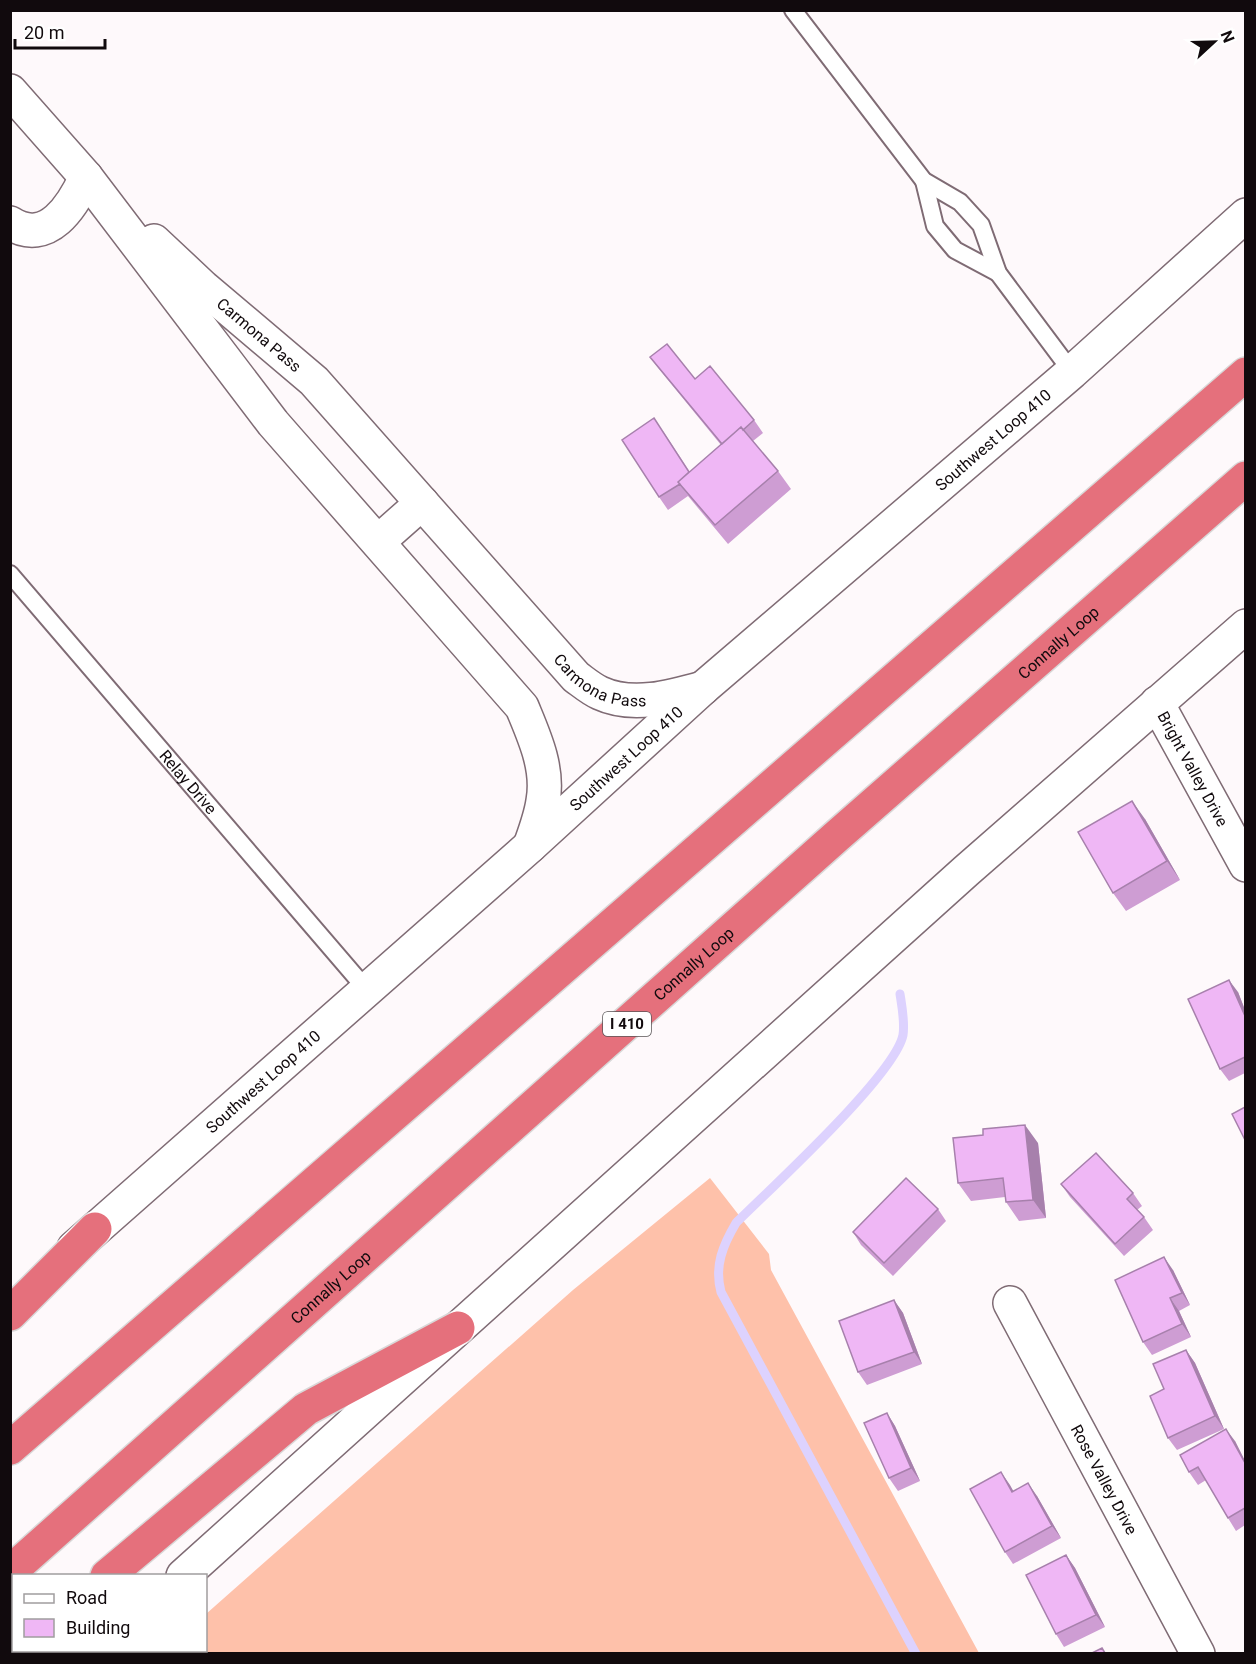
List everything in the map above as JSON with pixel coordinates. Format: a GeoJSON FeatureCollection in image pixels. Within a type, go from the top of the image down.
{"type":"FeatureCollection","features":[{"type":"Feature","properties":{"kind":"highway"},"geometry":{"type":"LineString","coordinates":[[10,1448],[1245,374]]}},
{"type":"Feature","properties":{"kind":"highway","name":"Connally Loop"},"geometry":{"type":"LineString","coordinates":[[10,1572],[837,836],[1245,478]]}},
{"type":"Feature","properties":{"kind":"highway"},"geometry":{"type":"LineString","coordinates":[[10,1314],[95,1229]]}},
{"type":"Feature","properties":{"kind":"highway"},"geometry":{"type":"LineString","coordinates":[[108,1574],[306,1409],[458,1328]]}},
{"type":"Feature","properties":{"kind":"main road","name":"Carmona Pass"},"geometry":{"type":"LineString","coordinates":[[10,91],[86,177],[273,423],[379,541],[522,707],[535,738],[544,771],[544,801],[530,846]]}},
{"type":"Feature","properties":{"kind":"main road","name":"Carmona Pass"},"geometry":{"type":"LineString","coordinates":[[86,177],[203,287],[314,381],[576,677],[600,694],[642,700],[668,698],[703,688]]}},
{"type":"Feature","properties":{"kind":"main road"},"geometry":{"type":"LineString","coordinates":[[10,223],[17,227],[37,228],[58,221],[75,202],[86,177]]}},
{"type":"Feature","properties":{"kind":"main road","name":"Southwest Loop 410"},"geometry":{"type":"LineString","coordinates":[[10,1304],[530,846],[703,688],[1072,372],[1245,215]]}},
{"type":"Feature","properties":{"kind":"main road"},"geometry":{"type":"LineString","coordinates":[[379,541],[422,503]]}},
{"type":"Feature","properties":{"kind":"main road"},"geometry":{"type":"LineString","coordinates":[[184,1574],[948,886],[1245,626]]}},
{"type":"Feature","properties":{"kind":"main road","name":"Bright Valley Drive"},"geometry":{"type":"LineString","coordinates":[[1157,703],[1245,865]]}},
{"type":"Feature","properties":{"kind":"main road","name":"Rose Valley Drive"},"geometry":{"type":"LineString","coordinates":[[1010,1303],[1198,1653]]}},
{"type":"Feature","properties":{"kind":"lane"},"geometry":{"type":"LineString","coordinates":[[793,10],[924,181],[960,202],[981,225],[998,273],[1072,372]]}},
{"type":"Feature","properties":{"kind":"lane"},"geometry":{"type":"LineString","coordinates":[[924,181],[935,226],[955,250],[998,273]]}},
{"type":"Feature","properties":{"kind":"lane","name":"Relay Drive"},"geometry":{"type":"LineString","coordinates":[[10,574],[367,990]]}},
{"type":"Feature","properties":{"kind":"shaded area"},"geometry":{"type":"Polygon","coordinates":[[[710,1178],[769,1254],[771,1270],[979,1653],[160,1653],[207,1652],[207,1613],[573,1290],[710,1178]]]}},
{"type":"Feature","properties":{"kind":"building"},"geometry":{"type":"Polygon","coordinates":[[[667,344],[695,379],[710,366],[754,420],[743,430],[741,427],[722,444],[650,357],[667,344]]]}},
{"type":"Feature","properties":{"kind":"building"},"geometry":{"type":"Polygon","coordinates":[[[654,418],[689,472],[678,482],[680,484],[659,497],[622,440],[654,418]]]}},
{"type":"Feature","properties":{"kind":"building"},"geometry":{"type":"Polygon","coordinates":[[[741,427],[778,471],[715,525],[678,482],[741,427]]]}},
{"type":"Feature","properties":{"kind":"building"},"geometry":{"type":"Polygon","coordinates":[[[1132,801],[1167,861],[1113,893],[1078,832],[1132,801]]]}},
{"type":"Feature","properties":{"kind":"building"},"geometry":{"type":"Polygon","coordinates":[[[1229,980],[1245,1016],[1245,1057],[1220,1069],[1188,999],[1229,980]]]}},
{"type":"Feature","properties":{"kind":"building"},"geometry":{"type":"Polygon","coordinates":[[[1245,1107],[1245,1140],[1232,1114],[1245,1107]]]}},
{"type":"Feature","properties":{"kind":"building"},"geometry":{"type":"Polygon","coordinates":[[[1025,1125],[1033,1200],[1006,1202],[1003,1178],[958,1183],[953,1138],[983,1135],[983,1129],[1025,1125]]]}},
{"type":"Feature","properties":{"kind":"building"},"geometry":{"type":"Polygon","coordinates":[[[1096,1153],[1133,1193],[1127,1199],[1144,1217],[1115,1244],[1061,1184],[1096,1153]]]}},
{"type":"Feature","properties":{"kind":"building"},"geometry":{"type":"Polygon","coordinates":[[[906,1178],[938,1209],[884,1263],[853,1232],[906,1178]]]}},
{"type":"Feature","properties":{"kind":"building"},"geometry":{"type":"Polygon","coordinates":[[[1164,1257],[1182,1293],[1170,1298],[1182,1324],[1143,1342],[1115,1280],[1164,1257]]]}},
{"type":"Feature","properties":{"kind":"building"},"geometry":{"type":"Polygon","coordinates":[[[894,1300],[914,1352],[858,1372],[839,1321],[894,1300]]]}},
{"type":"Feature","properties":{"kind":"building"},"geometry":{"type":"Polygon","coordinates":[[[1186,1350],[1215,1416],[1168,1438],[1150,1396],[1164,1389],[1153,1364],[1186,1350]]]}},
{"type":"Feature","properties":{"kind":"building"},"geometry":{"type":"Polygon","coordinates":[[[887,1413],[911,1468],[889,1478],[864,1423],[887,1413]]]}},
{"type":"Feature","properties":{"kind":"building"},"geometry":{"type":"Polygon","coordinates":[[[1226,1429],[1245,1463],[1245,1508],[1228,1518],[1198,1467],[1189,1472],[1180,1455],[1226,1429]]]}},
{"type":"Feature","properties":{"kind":"building"},"geometry":{"type":"Polygon","coordinates":[[[1001,1472],[1012,1492],[1028,1483],[1052,1526],[1005,1552],[970,1489],[1001,1472]]]}},
{"type":"Feature","properties":{"kind":"building"},"geometry":{"type":"Polygon","coordinates":[[[1066,1555],[1096,1615],[1056,1634],[1026,1575],[1066,1555]]]}},
{"type":"Feature","properties":{"kind":"building"},"geometry":{"type":"Polygon","coordinates":[[[1102,1648],[1105,1653],[1092,1653],[1102,1648]]]}},
{"type":"Feature","properties":{"kind":"waterway"},"geometry":{"type":"LineString","coordinates":[[900,994],[904,1030],[895,1053],[856,1103],[736,1223],[721,1256],[719,1282],[721,1292],[916,1654]]}}]}
